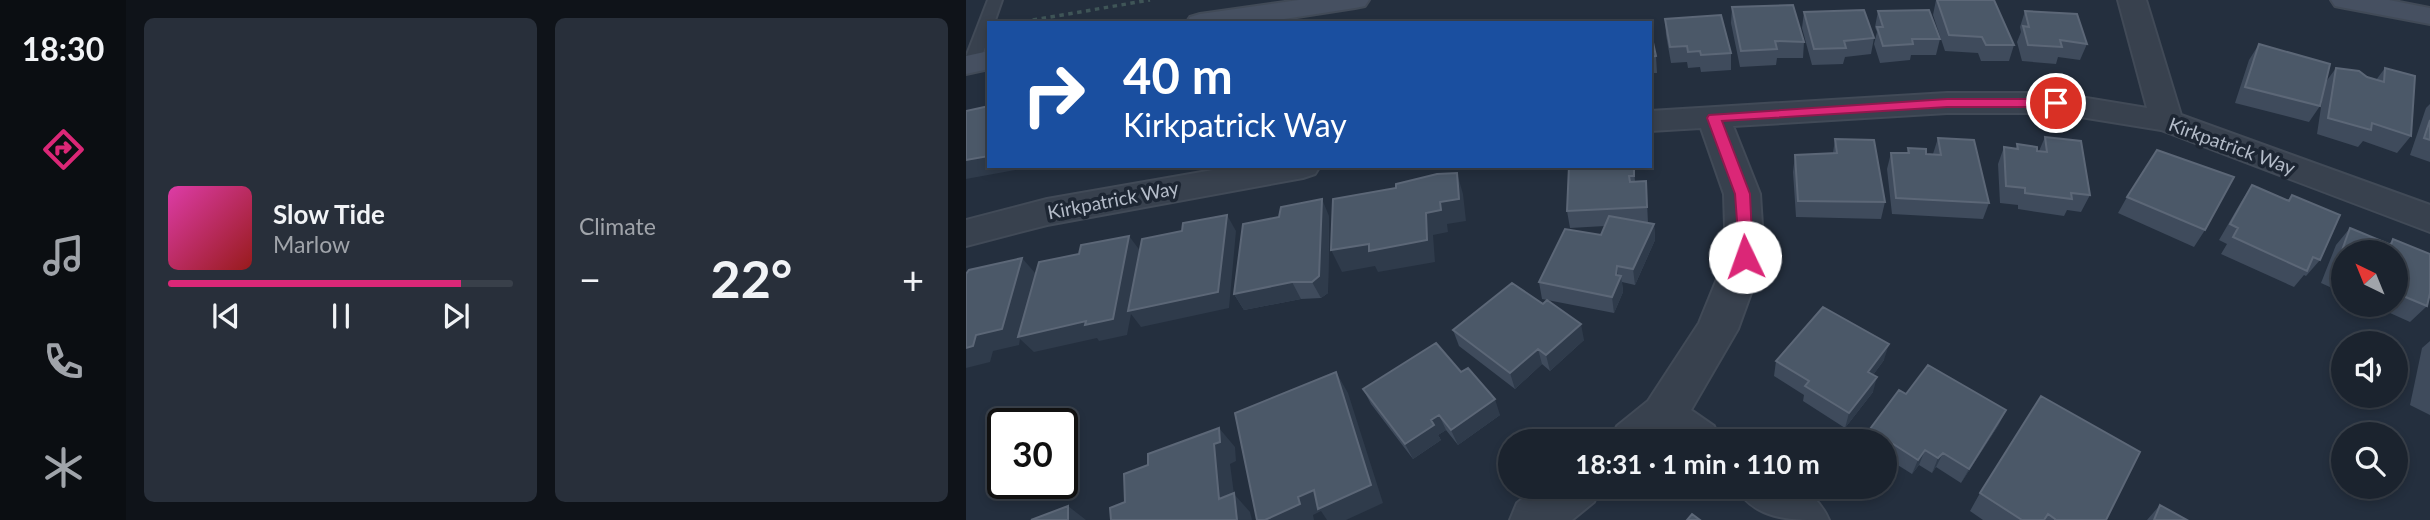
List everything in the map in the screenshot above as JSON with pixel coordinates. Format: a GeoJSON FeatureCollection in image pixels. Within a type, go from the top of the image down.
{"type":"FeatureCollection","features":[{"type":"Feature","properties":{"kind":"street"},"geometry":{"type":"LineString","coordinates":[[1211,21],[1301,4],[1355,0]]}},
{"type":"Feature","properties":{"kind":"street"},"geometry":{"type":"LineString","coordinates":[[2132,0],[2167,121]]}},
{"type":"Feature","properties":{"kind":"street"},"geometry":{"type":"LineString","coordinates":[[2345,0],[2430,16]]}},
{"type":"Feature","properties":{"kind":"street","name":"Kirkpatrick Way"},"geometry":{"type":"LineString","coordinates":[[1652,121],[1947,103],[2056,103],[2167,121],[2430,219]]}},
{"type":"Feature","properties":{"kind":"street"},"geometry":{"type":"LineString","coordinates":[[1667,429],[1717,329],[1745,257],[1742,194],[1714,118]]}},
{"type":"Feature","properties":{"kind":"street","name":"Kirkpatrick Way"},"geometry":{"type":"LineString","coordinates":[[966,233],[1046,212],[1292,168]]}},
{"type":"Feature","properties":{"kind":"street"},"geometry":{"type":"LineString","coordinates":[[1535,520],[1561,499]]}},
{"type":"Feature","properties":{"kind":"street"},"geometry":{"type":"LineString","coordinates":[[1776,499],[1804,520]]}},
{"type":"Feature","properties":{"kind":"lane"},"geometry":{"type":"LineString","coordinates":[[988,21],[995,0]]}},
{"type":"Feature","properties":{"kind":"lane"},"geometry":{"type":"LineString","coordinates":[[975,63],[987,25]]}},
{"type":"Feature","properties":{"kind":"path"},"geometry":{"type":"LineString","coordinates":[[1026,21],[1150,0]]}},
{"type":"Feature","properties":{"kind":"building"},"geometry":{"type":"Polygon","coordinates":[[[1937,0],[1994,0],[2014,45],[1986,45],[1982,37],[1949,35],[1937,0]]]}},
{"type":"Feature","properties":{"kind":"building"},"geometry":{"type":"Polygon","coordinates":[[[1793,5],[1804,42],[1775,41],[1777,49],[1741,51],[1732,7],[1793,5]]]}},
{"type":"Feature","properties":{"kind":"building"},"geometry":{"type":"Polygon","coordinates":[[[1864,10],[1874,38],[1844,41],[1846,48],[1814,49],[1804,12],[1864,10]]]}},
{"type":"Feature","properties":{"kind":"building"},"geometry":{"type":"Polygon","coordinates":[[[1929,10],[1940,39],[1912,39],[1913,44],[1883,46],[1877,27],[1883,27],[1878,11],[1929,10]]]}},
{"type":"Feature","properties":{"kind":"building"},"geometry":{"type":"Polygon","coordinates":[[[2025,11],[2077,14],[2087,44],[2060,40],[2062,47],[2028,45],[2023,26],[2029,27],[2025,11]]]}},
{"type":"Feature","properties":{"kind":"building"},"geometry":{"type":"Polygon","coordinates":[[[1721,15],[1731,53],[1701,55],[1700,51],[1688,52],[1687,46],[1670,47],[1665,19],[1721,15]]]}},
{"type":"Feature","properties":{"kind":"building"},"geometry":{"type":"Polygon","coordinates":[[[1652,38],[1656,56],[1652,57],[1652,38]]]}},
{"type":"Feature","properties":{"kind":"building"},"geometry":{"type":"Polygon","coordinates":[[[2259,44],[2330,64],[2320,106],[2245,87],[2259,44]]]}},
{"type":"Feature","properties":{"kind":"building"},"geometry":{"type":"Polygon","coordinates":[[[2336,68],[2359,71],[2367,77],[2384,82],[2385,68],[2415,76],[2411,136],[2372,123],[2371,130],[2328,118],[2336,68]]]}},
{"type":"Feature","properties":{"kind":"building"},"geometry":{"type":"Polygon","coordinates":[[[987,106],[987,156],[966,160],[966,111],[987,106]]]}},
{"type":"Feature","properties":{"kind":"building"},"geometry":{"type":"Polygon","coordinates":[[[2430,120],[2430,140],[2424,138],[2430,120]]]}},
{"type":"Feature","properties":{"kind":"building"},"geometry":{"type":"Polygon","coordinates":[[[2045,137],[2081,141],[2090,195],[2071,193],[2072,199],[2025,193],[2025,188],[2006,186],[2004,147],[2018,149],[2017,144],[2037,147],[2037,151],[2047,152],[2045,137]]]}},
{"type":"Feature","properties":{"kind":"building"},"geometry":{"type":"Polygon","coordinates":[[[1938,138],[1974,140],[1989,203],[1896,198],[1891,153],[1909,153],[1908,148],[1926,149],[1926,154],[1941,155],[1938,138]]]}},
{"type":"Feature","properties":{"kind":"building"},"geometry":{"type":"Polygon","coordinates":[[[1835,139],[1874,140],[1885,202],[1798,201],[1795,155],[1837,153],[1835,139]]]}},
{"type":"Feature","properties":{"kind":"building"},"geometry":{"type":"Polygon","coordinates":[[[2157,150],[2234,177],[2205,230],[2127,197],[2157,150]]]}},
{"type":"Feature","properties":{"kind":"building"},"geometry":{"type":"Polygon","coordinates":[[[1569,168],[1634,168],[1634,176],[1629,176],[1630,182],[1646,181],[1647,207],[1567,211],[1569,168]]]}},
{"type":"Feature","properties":{"kind":"building"},"geometry":{"type":"Polygon","coordinates":[[[1457,173],[1459,199],[1440,202],[1441,210],[1426,213],[1427,240],[1369,251],[1369,244],[1331,250],[1333,199],[1396,188],[1396,184],[1437,174],[1457,173]]]}},
{"type":"Feature","properties":{"kind":"building"},"geometry":{"type":"Polygon","coordinates":[[[2252,185],[2289,201],[2292,195],[2340,215],[2320,260],[2313,257],[2307,271],[2233,237],[2238,228],[2230,224],[2252,185]]]}},
{"type":"Feature","properties":{"kind":"building"},"geometry":{"type":"Polygon","coordinates":[[[1322,199],[1319,276],[1312,282],[1292,282],[1234,294],[1243,224],[1279,217],[1281,207],[1322,199]]]}},
{"type":"Feature","properties":{"kind":"building"},"geometry":{"type":"Polygon","coordinates":[[[1227,215],[1218,292],[1128,311],[1142,239],[1182,231],[1183,223],[1227,215]]]}},
{"type":"Feature","properties":{"kind":"building"},"geometry":{"type":"Polygon","coordinates":[[[1609,216],[1654,224],[1633,269],[1617,266],[1616,275],[1621,276],[1612,297],[1539,282],[1565,229],[1601,235],[1609,216]]]}},
{"type":"Feature","properties":{"kind":"building"},"geometry":{"type":"Polygon","coordinates":[[[2350,228],[2379,240],[2346,240],[2350,228]]]}},
{"type":"Feature","properties":{"kind":"building"},"geometry":{"type":"Polygon","coordinates":[[[1129,236],[1113,319],[1085,325],[1086,321],[1018,337],[1039,262],[1079,254],[1081,245],[1129,236]]]}},
{"type":"Feature","properties":{"kind":"building"},"geometry":{"type":"Polygon","coordinates":[[[2408,245],[2430,254],[2430,293],[2427,306],[2408,298],[2408,245]]]}},
{"type":"Feature","properties":{"kind":"building"},"geometry":{"type":"Polygon","coordinates":[[[1022,258],[1002,329],[976,335],[973,346],[966,348],[966,274],[969,270],[1022,258]]]}},
{"type":"Feature","properties":{"kind":"building"},"geometry":{"type":"Polygon","coordinates":[[[1512,283],[1543,304],[1547,300],[1581,324],[1546,355],[1538,349],[1510,373],[1453,330],[1512,283]]]}},
{"type":"Feature","properties":{"kind":"building"},"geometry":{"type":"Polygon","coordinates":[[[1823,307],[1889,344],[1868,372],[1877,377],[1849,413],[1805,386],[1809,381],[1776,361],[1823,307]]]}},
{"type":"Feature","properties":{"kind":"building"},"geometry":{"type":"Polygon","coordinates":[[[1436,343],[1461,372],[1468,368],[1495,399],[1451,430],[1439,415],[1431,420],[1434,425],[1405,444],[1363,389],[1436,343]]]}},
{"type":"Feature","properties":{"kind":"building"},"geometry":{"type":"Polygon","coordinates":[[[1928,365],[2006,410],[1969,469],[1943,453],[1938,458],[1925,450],[1918,460],[1897,446],[1897,429],[1870,429],[1899,390],[1906,394],[1928,365]]]}},
{"type":"Feature","properties":{"kind":"building"},"geometry":{"type":"Polygon","coordinates":[[[1336,372],[1371,485],[1318,509],[1314,490],[1298,497],[1300,504],[1265,520],[1257,520],[1235,413],[1336,372]]]}},
{"type":"Feature","properties":{"kind":"building"},"geometry":{"type":"Polygon","coordinates":[[[2041,396],[2140,452],[2106,520],[2055,520],[2048,514],[2044,520],[2022,520],[1980,493],[2041,396]]]}},
{"type":"Feature","properties":{"kind":"building"},"geometry":{"type":"Polygon","coordinates":[[[1219,428],[1220,442],[1214,444],[1219,499],[1234,493],[1237,520],[1111,520],[1110,508],[1125,502],[1124,474],[1148,465],[1148,454],[1219,428]]]}},
{"type":"Feature","properties":{"kind":"building"},"geometry":{"type":"Polygon","coordinates":[[[2160,505],[2187,520],[2154,520],[2160,505]]]}},
{"type":"Feature","properties":{"kind":"building"},"geometry":{"type":"Polygon","coordinates":[[[1068,506],[1068,520],[1031,520],[1068,506]]]}},
{"type":"Feature","properties":{"kind":"building"},"geometry":{"type":"Polygon","coordinates":[[[1692,514],[1700,520],[1687,520],[1692,514]]]}},
{"type":"Feature","properties":{"kind":"route"},"geometry":{"type":"LineString","coordinates":[[1745,257],[1742,194],[1714,118],[1947,103],[2056,103]]}}]}
